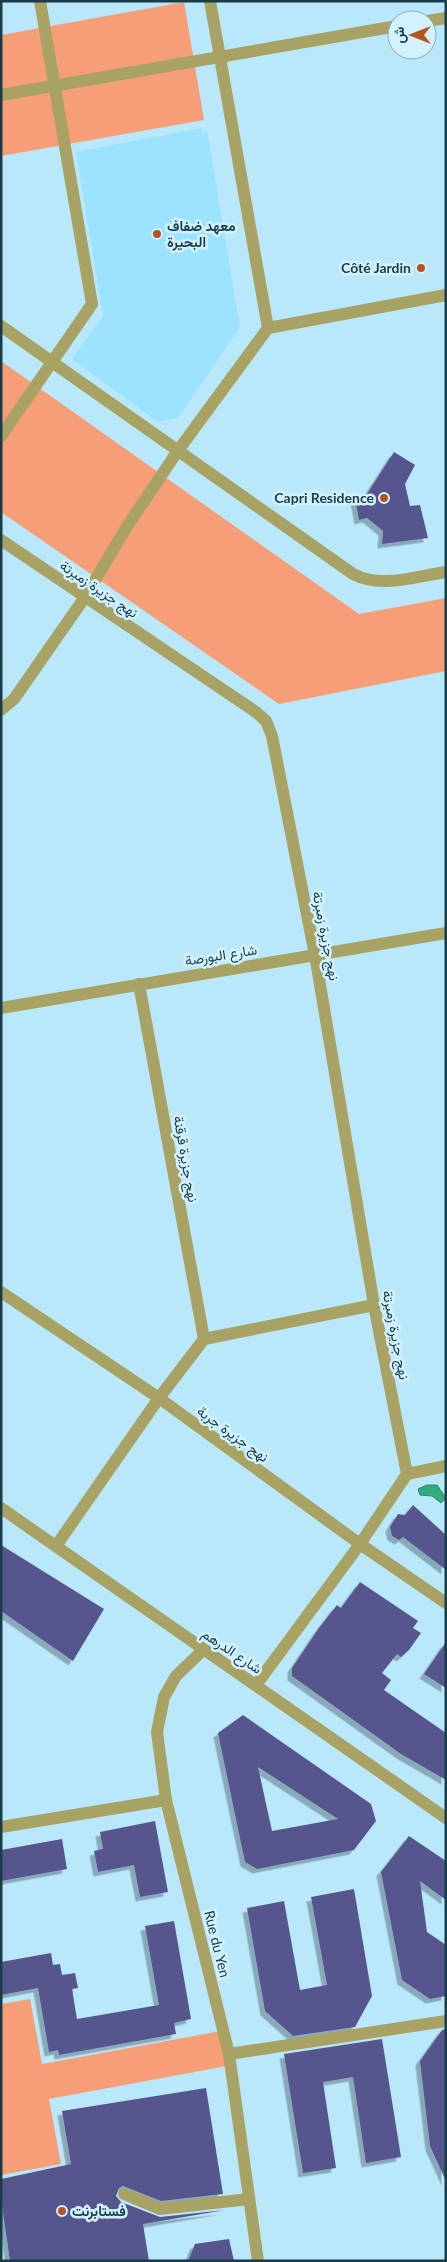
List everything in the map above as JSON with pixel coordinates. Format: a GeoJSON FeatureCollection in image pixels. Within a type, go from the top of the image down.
{"type":"FeatureCollection","features":[{"type":"Feature","properties":{"kind":"street"},"geometry":{"type":"LineString","coordinates":[[1,436],[92,304],[40,1]]}},
{"type":"Feature","properties":{"kind":"street"},"geometry":{"type":"LineString","coordinates":[[210,1],[268,328]]}},
{"type":"Feature","properties":{"kind":"street"},"geometry":{"type":"LineString","coordinates":[[1,94],[387,28]]}},
{"type":"Feature","properties":{"kind":"street"},"geometry":{"type":"LineString","coordinates":[[1,710],[14,699],[85,598],[126,528],[178,452],[268,328],[446,295]]}},
{"type":"Feature","properties":{"kind":"street"},"geometry":{"type":"LineString","coordinates":[[1,326],[178,452],[365,581],[379,582],[446,572]]}},
{"type":"Feature","properties":{"kind":"street","name":"نهج جزيرة زمبرتة"},"geometry":{"type":"LineString","coordinates":[[1,540],[256,712],[266,721],[272,736],[314,955],[374,1305],[407,1474]]}},
{"type":"Feature","properties":{"kind":"street","name":"شارع البورصة"},"geometry":{"type":"LineString","coordinates":[[1,1008],[446,932]]}},
{"type":"Feature","properties":{"kind":"street","name":"نهج جزيرة قرقنة"},"geometry":{"type":"LineString","coordinates":[[139,984],[204,1339]]}},
{"type":"Feature","properties":{"kind":"street","name":"نهج جزيرة جربة"},"geometry":{"type":"LineString","coordinates":[[1,1292],[159,1398],[360,1544],[446,1603]]}},
{"type":"Feature","properties":{"kind":"street"},"geometry":{"type":"LineString","coordinates":[[56,1546],[159,1398],[204,1339],[374,1305]]}},
{"type":"Feature","properties":{"kind":"street"},"geometry":{"type":"LineString","coordinates":[[256,1686],[360,1544],[407,1474],[446,1466]]}},
{"type":"Feature","properties":{"kind":"street","name":"شارع الدرهم"},"geometry":{"type":"LineString","coordinates":[[1,1508],[446,1818]]}},
{"type":"Feature","properties":{"kind":"street","name":"Rue du Yen"},"geometry":{"type":"LineString","coordinates":[[203,1650],[176,1676],[164,1697],[157,1732],[166,1800],[229,2054],[258,2261]]}},
{"type":"Feature","properties":{"kind":"street"},"geometry":{"type":"LineString","coordinates":[[1,1827],[166,1800]]}},
{"type":"Feature","properties":{"kind":"street"},"geometry":{"type":"LineString","coordinates":[[229,2054],[446,2021]]}},
{"type":"Feature","properties":{"kind":"street"},"geometry":{"type":"LineString","coordinates":[[124,2194],[160,2209],[178,2209],[249,2199]]}},
{"type":"Feature","properties":{"kind":"shaded area"},"geometry":{"type":"Polygon","coordinates":[[[184,2],[204,120],[1,156],[1,35],[184,2]]]}},
{"type":"Feature","properties":{"kind":"shaded area","name":"معهد ضفاف البحيرة"},"geometry":{"type":"Polygon","coordinates":[[[201,128],[202,132],[207,130],[240,327],[178,418],[158,422],[72,359],[103,316],[76,152],[201,128]]]}},
{"type":"Feature","properties":{"kind":"shaded area"},"geometry":{"type":"Polygon","coordinates":[[[1,361],[359,614],[446,598],[446,671],[279,704],[1,512],[1,361]]]}},
{"type":"Feature","properties":{"kind":"shaded area"},"geometry":{"type":"Polygon","coordinates":[[[427,1485],[437,1485],[446,1498],[441,1503],[432,1496],[420,1495],[418,1489],[427,1485]]]}},
{"type":"Feature","properties":{"kind":"shaded area"},"geometry":{"type":"Polygon","coordinates":[[[30,1999],[42,2064],[221,2031],[227,2066],[49,2099],[61,2164],[1,2175],[1,2004],[30,1999]]]}},
{"type":"Feature","properties":{"kind":"building","name":"Capri Residence"},"geometry":{"type":"Polygon","coordinates":[[[394,452],[415,465],[405,484],[410,506],[420,505],[428,538],[382,544],[383,531],[367,518],[359,520],[355,498],[365,497],[394,452]]]}},
{"type":"Feature","properties":{"kind":"building"},"geometry":{"type":"Polygon","coordinates":[[[413,1505],[446,1535],[446,1570],[403,1537],[399,1540],[392,1536],[390,1527],[398,1514],[405,1515],[413,1505]]]}},
{"type":"Feature","properties":{"kind":"building"},"geometry":{"type":"Polygon","coordinates":[[[1,1545],[104,1609],[73,1661],[1,1611],[1,1545]]]}},
{"type":"Feature","properties":{"kind":"building"},"geometry":{"type":"Polygon","coordinates":[[[360,1582],[418,1621],[413,1628],[421,1633],[409,1650],[401,1657],[397,1654],[382,1673],[391,1680],[384,1690],[446,1733],[446,1780],[401,1754],[292,1676],[292,1668],[319,1628],[337,1605],[341,1608],[360,1582]]]}},
{"type":"Feature","properties":{"kind":"building"},"geometry":{"type":"Polygon","coordinates":[[[446,1642],[446,1688],[424,1674],[446,1642]]]}},
{"type":"Feature","properties":{"kind":"building"},"geometry":{"type":"Polygon","coordinates":[[[243,1715],[371,1804],[376,1821],[354,1850],[257,1869],[245,1862],[218,1733],[243,1715]],[[258,1767],[272,1831],[338,1819],[258,1767]]]}},
{"type":"Feature","properties":{"kind":"building"},"geometry":{"type":"Polygon","coordinates":[[[155,1821],[168,1892],[140,1897],[134,1865],[98,1872],[94,1851],[103,1849],[100,1832],[155,1821]]]}},
{"type":"Feature","properties":{"kind":"building"},"geometry":{"type":"Polygon","coordinates":[[[409,1836],[446,1861],[446,1900],[420,1881],[427,1932],[446,1945],[446,1996],[430,1999],[402,1980],[381,1872],[409,1836]]]}},
{"type":"Feature","properties":{"kind":"building"},"geometry":{"type":"Polygon","coordinates":[[[62,1839],[67,1869],[1,1881],[1,1850],[62,1839]]]}},
{"type":"Feature","properties":{"kind":"building"},"geometry":{"type":"Polygon","coordinates":[[[354,1889],[372,1996],[355,2027],[293,2036],[265,2011],[247,1908],[284,1901],[300,1990],[327,1985],[311,1897],[354,1889]]]}},
{"type":"Feature","properties":{"kind":"building"},"geometry":{"type":"Polygon","coordinates":[[[174,1921],[191,2019],[174,2023],[176,2034],[59,2055],[58,2050],[49,2052],[38,1988],[1,1995],[1,1962],[51,1953],[53,1965],[60,1964],[62,1975],[75,1973],[78,1988],[72,1989],[77,2019],[159,2005],[145,1926],[174,1921]]]}},
{"type":"Feature","properties":{"kind":"building"},"geometry":{"type":"Polygon","coordinates":[[[446,2029],[446,2181],[430,2146],[420,2061],[442,2030],[446,2029]]]}},
{"type":"Feature","properties":{"kind":"building"},"geometry":{"type":"Polygon","coordinates":[[[382,2039],[401,2157],[366,2163],[353,2077],[323,2082],[336,2168],[303,2173],[284,2054],[382,2039]]]}},
{"type":"Feature","properties":{"kind":"building"},"geometry":{"type":"Polygon","coordinates":[[[206,2088],[223,2194],[161,2201],[123,2186],[119,2188],[116,2196],[121,2202],[160,2217],[225,2210],[143,2224],[149,2261],[10,2261],[1,2199],[1,2179],[71,2164],[62,2111],[206,2088]]]}},
{"type":"Feature","properties":{"kind":"building"},"geometry":{"type":"Polygon","coordinates":[[[229,2239],[234,2261],[188,2261],[195,2244],[229,2239]]]}},
{"type":"Feature","properties":{"kind":"place","name":"معهد ضفاف البحيرة"},"geometry":{"type":"Point","coordinates":[157,234]}},
{"type":"Feature","properties":{"kind":"place","name":"Côté Jardin"},"geometry":{"type":"Point","coordinates":[421,268]}},
{"type":"Feature","properties":{"kind":"place","name":"Capri Residence"},"geometry":{"type":"Point","coordinates":[384,498]}},
{"type":"Feature","properties":{"kind":"place","name":"فستابرنت"},"geometry":{"type":"Point","coordinates":[62,2211]}}]}
